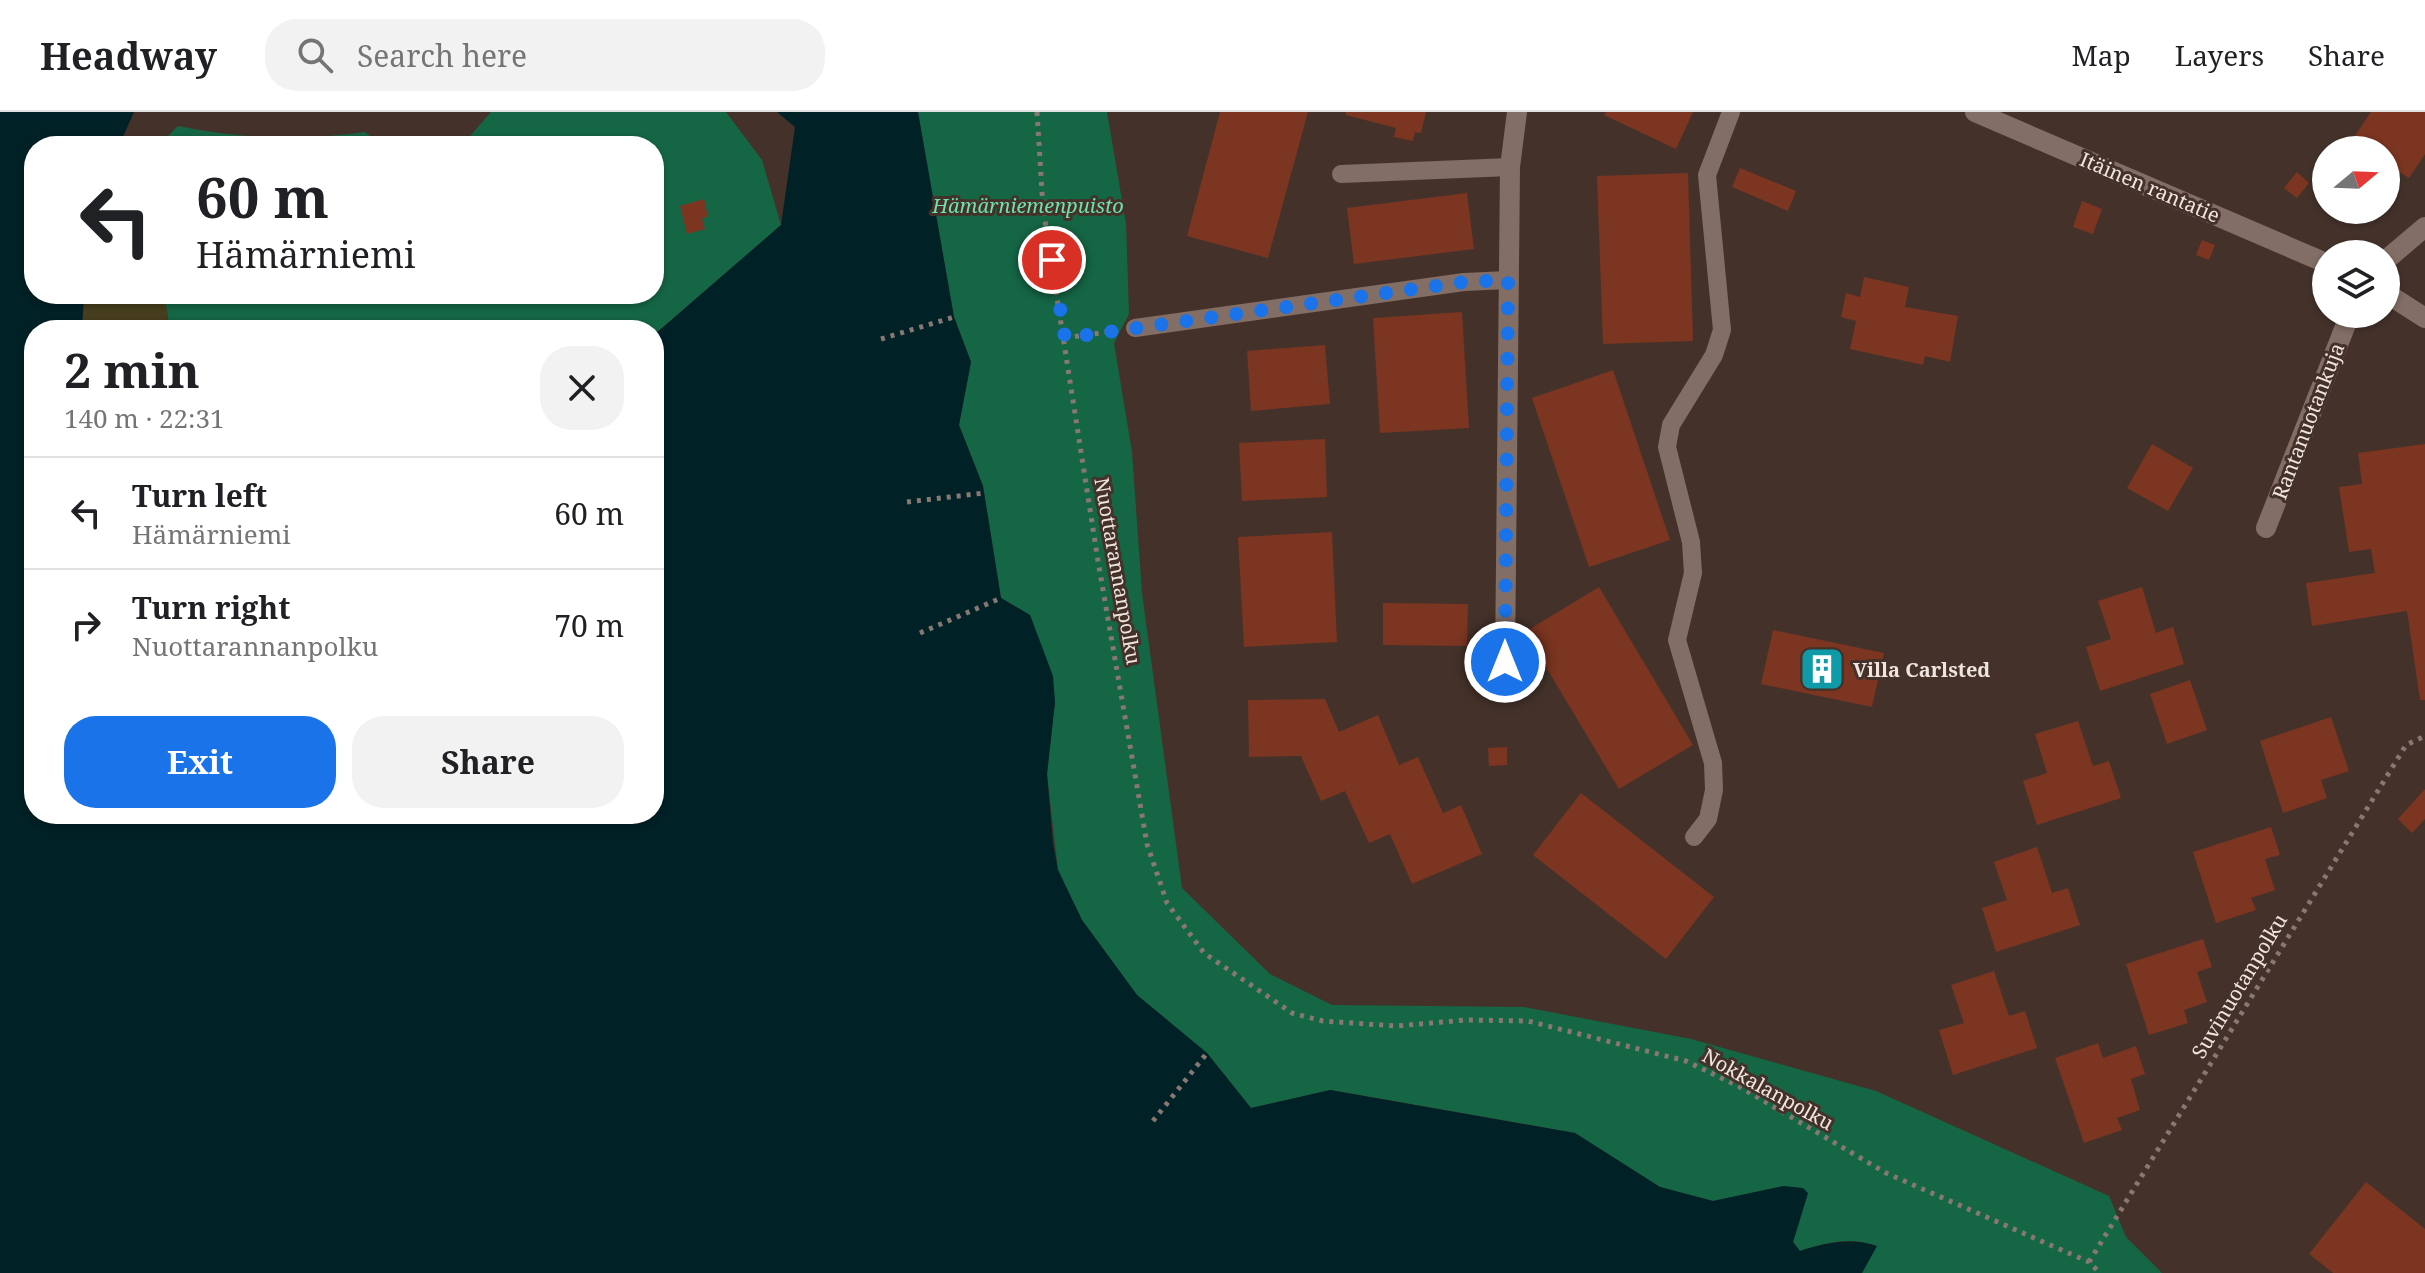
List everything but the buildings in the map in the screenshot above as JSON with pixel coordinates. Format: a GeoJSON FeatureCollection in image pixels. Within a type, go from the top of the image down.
{"type":"FeatureCollection","features":[{"type":"Feature","properties":{"kind":"street"},"geometry":{"type":"LineString","coordinates":[[1505,662],[1510,167],[1517,112]]}},
{"type":"Feature","properties":{"kind":"street","name":"Itäinen rantatie"},"geometry":{"type":"LineString","coordinates":[[1975,112],[2312,257]]}},
{"type":"Feature","properties":{"kind":"street"},"geometry":{"type":"LineString","coordinates":[[2400,248],[2425,227]]}},
{"type":"Feature","properties":{"kind":"street"},"geometry":{"type":"LineString","coordinates":[[2400,302],[2425,318]]}},
{"type":"Feature","properties":{"kind":"street","name":"Rantanuotankuja"},"geometry":{"type":"LineString","coordinates":[[2266,528],[2345,328]]}},
{"type":"Feature","properties":{"kind":"lane"},"geometry":{"type":"LineString","coordinates":[[1694,837],[1708,819],[1714,790],[1713,763],[1677,640],[1693,573],[1691,542],[1667,447],[1671,425],[1714,355],[1722,330],[1707,175],[1731,112]]}},
{"type":"Feature","properties":{"kind":"lane"},"geometry":{"type":"LineString","coordinates":[[1341,174],[1510,167]]}},
{"type":"Feature","properties":{"kind":"lane"},"geometry":{"type":"LineString","coordinates":[[1135,328],[1464,282],[1508,280]]}},
{"type":"Feature","properties":{"kind":"path","name":"Nuottarannanpolku"},"geometry":{"type":"LineString","coordinates":[[1037,112],[1043,208],[1098,561],[1147,844],[1167,903],[1204,953],[1260,991]]}},
{"type":"Feature","properties":{"kind":"path"},"geometry":{"type":"LineString","coordinates":[[881,339],[954,317]]}},
{"type":"Feature","properties":{"kind":"path"},"geometry":{"type":"LineString","coordinates":[[1065,338],[1135,328]]}},
{"type":"Feature","properties":{"kind":"path"},"geometry":{"type":"LineString","coordinates":[[907,502],[984,493]]}},
{"type":"Feature","properties":{"kind":"path"},"geometry":{"type":"LineString","coordinates":[[920,633],[1001,598]]}},
{"type":"Feature","properties":{"kind":"path","name":"Suvinuotanpolku"},"geometry":{"type":"LineString","coordinates":[[2089,1262],[2406,745],[2425,736]]}},
{"type":"Feature","properties":{"kind":"path","name":"Nokkalanpolku"},"geometry":{"type":"LineString","coordinates":[[1260,991],[1292,1013],[1323,1021],[1356,1026],[1466,1020],[1528,1021],[1686,1061],[1740,1087],[1886,1173],[2089,1262],[2100,1273]]}},
{"type":"Feature","properties":{"kind":"path"},"geometry":{"type":"LineString","coordinates":[[1153,1121],[1207,1053]]}},
{"type":"Feature","properties":{"kind":"green space"},"geometry":{"type":"Polygon","coordinates":[[[491,112],[726,112],[762,160],[781,225],[664,326],[664,320],[168,320],[166,304],[664,304],[664,136],[470,136],[491,112]]]}},
{"type":"Feature","properties":{"kind":"green space","name":"Hämärniemenpuisto"},"geometry":{"type":"Polygon","coordinates":[[[918,112],[1107,112],[1126,224],[1129,314],[1114,343],[1132,452],[1142,593],[1182,888],[1270,974],[1332,1005],[1524,1007],[1691,1039],[1876,1091],[2109,1196],[2126,1237],[2162,1273],[1862,1273],[1876,1246],[1848,1241],[1800,1251],[1793,1242],[1808,1193],[1784,1186],[1713,1201],[1660,1187],[1575,1133],[1331,1090],[1251,1108],[1207,1053],[1137,995],[1082,920],[1058,870],[1047,774],[1055,702],[1030,615],[1001,598],[983,486],[959,425],[971,362],[954,317],[918,112]]]}},
{"type":"Feature","properties":{"kind":"green space"},"geometry":{"type":"Polygon","coordinates":[[[178,126],[256,136],[168,136],[178,126]]]}},
{"type":"Feature","properties":{"kind":"green space"},"geometry":{"type":"Polygon","coordinates":[[[365,132],[370,136],[327,136],[365,132]]]}},
{"type":"Feature","properties":{"kind":"sand"},"geometry":{"type":"Polygon","coordinates":[[[83,304],[166,304],[168,320],[83,320],[83,304]]]}},
{"type":"Feature","properties":{"kind":"water"},"geometry":{"type":"Polygon","coordinates":[[[0,112],[134,112],[123,136],[24,136],[24,304],[83,304],[83,320],[24,320],[24,824],[664,824],[664,326],[781,225],[795,127],[777,112],[918,112],[954,317],[971,362],[959,425],[983,486],[1001,598],[1030,615],[1053,676],[1055,702],[1047,774],[1058,870],[1082,920],[1137,995],[1207,1053],[1251,1108],[1330,1090],[1575,1133],[1660,1187],[1713,1201],[1784,1186],[1803,1188],[1808,1193],[1793,1242],[1800,1251],[1838,1242],[1877,1246],[1862,1273],[0,1273],[0,112]]]}},
{"type":"Feature","properties":{"kind":"place","name":"Villa Carlsted"},"geometry":{"type":"Point","coordinates":[1822,669]}},
{"type":"Feature","properties":{"kind":"route"},"geometry":{"type":"LineString","coordinates":[[1052,260],[1065,338],[1464,282],[1508,280],[1505,662]]}}]}
